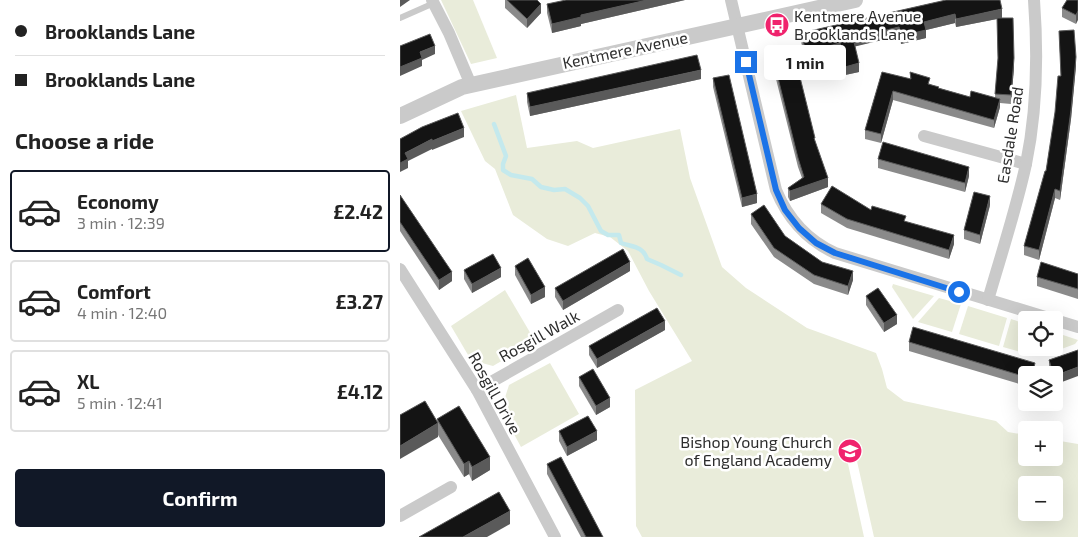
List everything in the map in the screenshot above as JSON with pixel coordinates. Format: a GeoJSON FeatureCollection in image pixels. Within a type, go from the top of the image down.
{"type":"FeatureCollection","features":[{"type":"Feature","properties":{"kind":"street"},"geometry":{"type":"LineString","coordinates":[[731,0],[776,190],[785,210],[799,228],[816,243],[835,253],[1078,327]]}},
{"type":"Feature","properties":{"kind":"street","name":"Kentmere Avenue"},"geometry":{"type":"LineString","coordinates":[[400,116],[452,91],[471,85],[855,0]]}},
{"type":"Feature","properties":{"kind":"street","name":"Easdale Road"},"geometry":{"type":"LineString","coordinates":[[988,300],[1026,164],[1036,68],[1034,0]]}},
{"type":"Feature","properties":{"kind":"street"},"geometry":{"type":"LineString","coordinates":[[433,2],[449,32],[471,85]]}},
{"type":"Feature","properties":{"kind":"street"},"geometry":{"type":"LineString","coordinates":[[924,136],[1026,164]]}},
{"type":"Feature","properties":{"kind":"street","name":"Rosgill Drive"},"geometry":{"type":"LineString","coordinates":[[400,269],[477,390],[555,537]]}},
{"type":"Feature","properties":{"kind":"street","name":"Rosgill Walk"},"geometry":{"type":"LineString","coordinates":[[477,390],[618,310]]}},
{"type":"Feature","properties":{"kind":"street"},"geometry":{"type":"LineString","coordinates":[[400,516],[451,486]]}},
{"type":"Feature","properties":{"kind":"lane"},"geometry":{"type":"LineString","coordinates":[[400,18],[433,2]]}},
{"type":"Feature","properties":{"kind":"green space"},"geometry":{"type":"Polygon","coordinates":[[[441,0],[473,0],[497,58],[471,64],[441,0]]]}},
{"type":"Feature","properties":{"kind":"green space"},"geometry":{"type":"Polygon","coordinates":[[[516,95],[527,148],[577,141],[593,148],[680,129],[690,178],[722,267],[746,288],[807,328],[876,353],[887,388],[904,401],[996,421],[1008,432],[1018,434],[1018,466],[1063,466],[1063,442],[1078,444],[1078,537],[874,537],[852,439],[843,441],[864,537],[642,537],[636,526],[635,390],[692,361],[649,291],[628,251],[610,237],[595,233],[568,246],[547,239],[513,215],[495,169],[485,161],[461,111],[516,95]]]}},
{"type":"Feature","properties":{"kind":"green space"},"geometry":{"type":"Polygon","coordinates":[[[893,284],[934,296],[913,319],[892,287],[893,284]]]}},
{"type":"Feature","properties":{"kind":"green space"},"geometry":{"type":"Polygon","coordinates":[[[505,290],[535,341],[493,366],[471,360],[451,326],[505,290]]]}},
{"type":"Feature","properties":{"kind":"green space"},"geometry":{"type":"Polygon","coordinates":[[[939,298],[961,304],[952,332],[918,322],[939,298]]]}},
{"type":"Feature","properties":{"kind":"green space"},"geometry":{"type":"Polygon","coordinates":[[[968,306],[1007,318],[999,346],[959,334],[968,306]]]}},
{"type":"Feature","properties":{"kind":"green space"},"geometry":{"type":"Polygon","coordinates":[[[1011,319],[1018,321],[1018,351],[1003,347],[1011,319]]]}},
{"type":"Feature","properties":{"kind":"green space"},"geometry":{"type":"Polygon","coordinates":[[[1063,335],[1078,340],[1075,344],[1063,348],[1063,335]]]}},
{"type":"Feature","properties":{"kind":"green space"},"geometry":{"type":"Polygon","coordinates":[[[550,363],[579,414],[521,447],[501,410],[509,385],[550,363]]]}},
{"type":"Feature","properties":{"kind":"building"},"geometry":{"type":"Polygon","coordinates":[[[507,0],[537,0],[541,4],[527,19],[507,0]]]}},
{"type":"Feature","properties":{"kind":"building"},"geometry":{"type":"Polygon","coordinates":[[[566,0],[647,0],[581,15],[581,17],[552,24],[547,4],[566,0]]]}},
{"type":"Feature","properties":{"kind":"building"},"geometry":{"type":"Polygon","coordinates":[[[946,0],[1000,0],[1002,9],[956,19],[955,14],[924,22],[926,30],[901,36],[899,27],[853,38],[859,63],[845,67],[840,43],[806,52],[801,33],[946,0]]]}},
{"type":"Feature","properties":{"kind":"building"},"geometry":{"type":"Polygon","coordinates":[[[1067,0],[1078,0],[1076,15],[1062,8],[1067,0]]]}},
{"type":"Feature","properties":{"kind":"building"},"geometry":{"type":"Polygon","coordinates":[[[997,18],[1013,18],[1014,58],[1011,95],[995,94],[998,58],[997,18]]]}},
{"type":"Feature","properties":{"kind":"building"},"geometry":{"type":"Polygon","coordinates":[[[1074,30],[1076,57],[1060,191],[1055,189],[1039,250],[1024,246],[1046,171],[1055,112],[1058,76],[1061,76],[1059,31],[1074,30]]]}},
{"type":"Feature","properties":{"kind":"building"},"geometry":{"type":"Polygon","coordinates":[[[430,34],[435,46],[420,52],[422,58],[400,67],[400,46],[430,34]]]}},
{"type":"Feature","properties":{"kind":"building"},"geometry":{"type":"Polygon","coordinates":[[[697,55],[701,70],[530,107],[527,93],[697,55]]]}},
{"type":"Feature","properties":{"kind":"building"},"geometry":{"type":"Polygon","coordinates":[[[795,57],[814,138],[828,178],[790,191],[788,188],[804,177],[774,62],[795,57]]]}},
{"type":"Feature","properties":{"kind":"building"},"geometry":{"type":"Polygon","coordinates":[[[882,72],[911,79],[910,72],[930,78],[928,84],[938,88],[970,97],[971,91],[1000,99],[994,120],[893,91],[881,134],[865,130],[882,72]]]}},
{"type":"Feature","properties":{"kind":"building"},"geometry":{"type":"Polygon","coordinates":[[[729,75],[757,194],[742,198],[713,78],[729,75]]]}},
{"type":"Feature","properties":{"kind":"building"},"geometry":{"type":"Polygon","coordinates":[[[458,113],[464,128],[432,141],[432,139],[405,153],[408,159],[400,163],[400,139],[422,127],[458,113]]]}},
{"type":"Feature","properties":{"kind":"building"},"geometry":{"type":"Polygon","coordinates":[[[883,142],[969,167],[965,183],[878,159],[883,142]]]}},
{"type":"Feature","properties":{"kind":"building"},"geometry":{"type":"Polygon","coordinates":[[[832,186],[871,210],[872,206],[906,216],[904,221],[954,235],[949,250],[847,219],[821,204],[832,186]]]}},
{"type":"Feature","properties":{"kind":"building"},"geometry":{"type":"Polygon","coordinates":[[[974,192],[990,196],[980,235],[964,230],[974,192]]]}},
{"type":"Feature","properties":{"kind":"building"},"geometry":{"type":"Polygon","coordinates":[[[400,195],[452,272],[439,280],[400,222],[400,195]]]}},
{"type":"Feature","properties":{"kind":"building"},"geometry":{"type":"Polygon","coordinates":[[[764,205],[785,236],[822,262],[853,271],[848,286],[814,275],[774,248],[751,214],[764,205]]]}},
{"type":"Feature","properties":{"kind":"building"},"geometry":{"type":"Polygon","coordinates":[[[623,249],[630,262],[563,301],[555,288],[623,249]]]}},
{"type":"Feature","properties":{"kind":"building"},"geometry":{"type":"Polygon","coordinates":[[[493,254],[501,268],[472,284],[464,270],[493,254]]]}},
{"type":"Feature","properties":{"kind":"building"},"geometry":{"type":"Polygon","coordinates":[[[528,258],[545,287],[531,295],[515,266],[528,258]]]}},
{"type":"Feature","properties":{"kind":"building"},"geometry":{"type":"Polygon","coordinates":[[[1041,262],[1078,274],[1078,289],[1037,277],[1041,262]]]}},
{"type":"Feature","properties":{"kind":"building"},"geometry":{"type":"Polygon","coordinates":[[[878,288],[897,315],[884,323],[866,296],[878,288]]]}},
{"type":"Feature","properties":{"kind":"building"},"geometry":{"type":"Polygon","coordinates":[[[657,308],[665,321],[597,359],[589,346],[657,308]]]}},
{"type":"Feature","properties":{"kind":"building"},"geometry":{"type":"Polygon","coordinates":[[[913,327],[1035,363],[1034,366],[1018,366],[1018,375],[909,342],[913,327]]]}},
{"type":"Feature","properties":{"kind":"building"},"geometry":{"type":"Polygon","coordinates":[[[1078,350],[1078,367],[1063,373],[1063,366],[1051,366],[1049,360],[1078,350]]]}},
{"type":"Feature","properties":{"kind":"building"},"geometry":{"type":"Polygon","coordinates":[[[593,369],[610,398],[596,406],[579,377],[593,369]]]}},
{"type":"Feature","properties":{"kind":"building"},"geometry":{"type":"Polygon","coordinates":[[[425,401],[438,423],[400,446],[400,415],[425,401]]]}},
{"type":"Feature","properties":{"kind":"building"},"geometry":{"type":"Polygon","coordinates":[[[459,406],[490,457],[472,467],[469,461],[464,464],[437,419],[459,406]]]}},
{"type":"Feature","properties":{"kind":"building"},"geometry":{"type":"Polygon","coordinates":[[[588,416],[597,431],[567,447],[559,431],[588,416]]]}},
{"type":"Feature","properties":{"kind":"building"},"geometry":{"type":"Polygon","coordinates":[[[561,457],[603,537],[586,537],[547,464],[561,457]]]}},
{"type":"Feature","properties":{"kind":"building"},"geometry":{"type":"Polygon","coordinates":[[[499,492],[510,511],[463,537],[419,537],[499,492]]]}},
{"type":"Feature","properties":{"kind":"waterway"},"geometry":{"type":"LineString","coordinates":[[494,124],[506,156],[503,170],[511,175],[532,179],[541,187],[554,190],[565,189],[580,198],[588,206],[601,231],[608,235],[619,235],[621,243],[640,249],[647,259],[681,275]]}},
{"type":"Feature","properties":{"kind":"place","name":"Kentmere Avenue Brooklands Lane"},"geometry":{"type":"Point","coordinates":[777,25]}},
{"type":"Feature","properties":{"kind":"place","name":"Bishop Young Church of England Academy"},"geometry":{"type":"Point","coordinates":[850,451]}},
{"type":"Feature","properties":{"kind":"route"},"geometry":{"type":"LineString","coordinates":[[746,62],[776,190],[785,210],[799,228],[816,243],[835,253],[959,292]]}}]}
